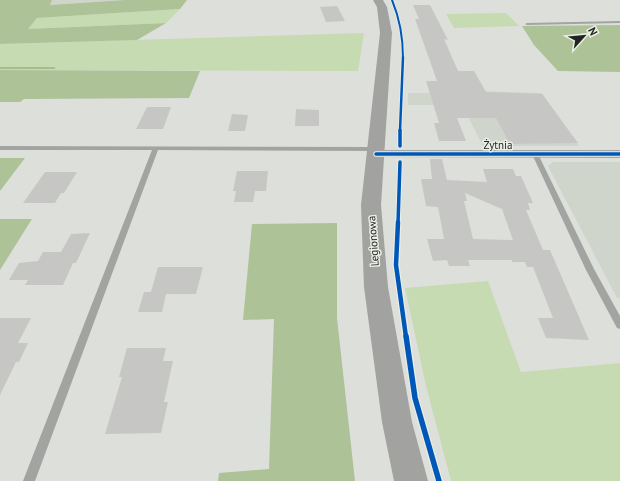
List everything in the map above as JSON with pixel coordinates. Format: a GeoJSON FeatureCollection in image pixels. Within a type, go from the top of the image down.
{"type":"FeatureCollection","features":[{"type":"Feature","properties":{"kind":"main road","name":"Legionowa"},"geometry":{"type":"LineString","coordinates":[[378,0],[382,7],[386,33],[371,205],[376,288],[398,422],[411,481]]}},
{"type":"Feature","properties":{"kind":"street","name":"Żytnia"},"geometry":{"type":"LineString","coordinates":[[376,151],[620,154]]}},
{"type":"Feature","properties":{"kind":"lane"},"geometry":{"type":"LineString","coordinates":[[527,24],[620,22]]}},
{"type":"Feature","properties":{"kind":"lane"},"geometry":{"type":"LineString","coordinates":[[0,148],[156,148],[376,151]]}},
{"type":"Feature","properties":{"kind":"lane"},"geometry":{"type":"LineString","coordinates":[[29,481],[156,148]]}},
{"type":"Feature","properties":{"kind":"lane"},"geometry":{"type":"LineString","coordinates":[[535,154],[590,270],[620,325]]}},
{"type":"Feature","properties":{"kind":"shaded area"},"geometry":{"type":"Polygon","coordinates":[[[52,0],[125,0],[49,5],[52,0]]]}},
{"type":"Feature","properties":{"kind":"shaded area"},"geometry":{"type":"Polygon","coordinates":[[[469,91],[542,93],[579,146],[483,146],[462,105],[408,105],[408,93],[469,93],[469,91]]]}},
{"type":"Feature","properties":{"kind":"shaded area"},"geometry":{"type":"Polygon","coordinates":[[[553,162],[620,162],[620,298],[617,298],[548,166],[553,162]]]}},
{"type":"Feature","properties":{"kind":"green space"},"geometry":{"type":"Polygon","coordinates":[[[0,0],[52,0],[50,5],[125,0],[187,0],[180,9],[37,18],[28,29],[166,23],[137,40],[0,44],[0,0]]]}},
{"type":"Feature","properties":{"kind":"green space"},"geometry":{"type":"Polygon","coordinates":[[[180,9],[166,23],[28,29],[37,18],[180,9]]]}},
{"type":"Feature","properties":{"kind":"green space"},"geometry":{"type":"Polygon","coordinates":[[[506,13],[519,26],[454,28],[446,14],[506,13]]]}},
{"type":"Feature","properties":{"kind":"green space"},"geometry":{"type":"Polygon","coordinates":[[[620,25],[620,72],[558,71],[534,45],[522,26],[620,25]]]}},
{"type":"Feature","properties":{"kind":"green space"},"geometry":{"type":"Polygon","coordinates":[[[364,33],[358,71],[0,70],[0,44],[364,33]]]}},
{"type":"Feature","properties":{"kind":"green space"},"geometry":{"type":"Polygon","coordinates":[[[0,70],[200,71],[189,98],[24,99],[20,102],[0,102],[0,70]]]}},
{"type":"Feature","properties":{"kind":"green space"},"geometry":{"type":"Polygon","coordinates":[[[0,158],[25,158],[0,191],[0,158]]]}},
{"type":"Feature","properties":{"kind":"green space"},"geometry":{"type":"Polygon","coordinates":[[[0,219],[32,219],[0,270],[0,219]]]}},
{"type":"Feature","properties":{"kind":"green space"},"geometry":{"type":"Polygon","coordinates":[[[337,223],[337,318],[355,481],[218,481],[219,473],[269,469],[274,319],[243,320],[252,224],[337,223]]]}},
{"type":"Feature","properties":{"kind":"green space"},"geometry":{"type":"Polygon","coordinates":[[[488,281],[521,372],[620,363],[620,481],[451,481],[426,386],[405,288],[488,281]]]}},
{"type":"Feature","properties":{"kind":"building"},"geometry":{"type":"Polygon","coordinates":[[[413,5],[430,5],[448,40],[444,39],[458,71],[474,71],[486,92],[542,94],[578,143],[510,144],[496,118],[457,118],[466,141],[439,141],[434,123],[439,123],[426,81],[437,81],[415,19],[419,19],[413,5]]]}},
{"type":"Feature","properties":{"kind":"building"},"geometry":{"type":"Polygon","coordinates":[[[337,6],[345,21],[326,22],[320,7],[337,6]]]}},
{"type":"Feature","properties":{"kind":"building"},"geometry":{"type":"Polygon","coordinates":[[[147,107],[171,107],[163,129],[136,129],[147,107]]]}},
{"type":"Feature","properties":{"kind":"building"},"geometry":{"type":"Polygon","coordinates":[[[296,109],[319,110],[319,126],[295,126],[296,109]]]}},
{"type":"Feature","properties":{"kind":"building"},"geometry":{"type":"Polygon","coordinates":[[[232,114],[248,115],[245,131],[228,131],[232,114]]]}},
{"type":"Feature","properties":{"kind":"building"},"geometry":{"type":"Polygon","coordinates":[[[430,159],[442,159],[447,180],[487,182],[483,169],[513,169],[516,176],[521,176],[533,203],[528,203],[530,210],[526,210],[543,250],[550,250],[589,340],[546,338],[538,318],[553,318],[533,267],[527,267],[525,262],[512,262],[512,260],[468,260],[470,266],[449,266],[447,260],[433,261],[427,239],[444,239],[438,207],[426,206],[421,179],[432,179],[430,159]],[[465,193],[467,201],[464,201],[473,239],[513,240],[502,209],[465,193]]]}},
{"type":"Feature","properties":{"kind":"building"},"geometry":{"type":"Polygon","coordinates":[[[237,171],[268,171],[266,191],[255,191],[253,202],[234,202],[236,191],[233,191],[237,171]]]}},
{"type":"Feature","properties":{"kind":"building"},"geometry":{"type":"Polygon","coordinates":[[[45,172],[77,172],[64,193],[61,193],[55,203],[23,203],[45,172]]]}},
{"type":"Feature","properties":{"kind":"building"},"geometry":{"type":"Polygon","coordinates":[[[90,233],[76,263],[73,263],[63,285],[25,285],[28,280],[9,280],[19,263],[38,261],[43,252],[61,252],[71,234],[90,233]]]}},
{"type":"Feature","properties":{"kind":"building"},"geometry":{"type":"Polygon","coordinates":[[[158,267],[203,267],[196,294],[166,294],[162,312],[138,312],[144,292],[151,292],[158,267]]]}},
{"type":"Feature","properties":{"kind":"building"},"geometry":{"type":"Polygon","coordinates":[[[0,318],[31,318],[18,343],[28,343],[19,362],[16,362],[0,395],[0,318]]]}},
{"type":"Feature","properties":{"kind":"building"},"geometry":{"type":"Polygon","coordinates":[[[127,348],[166,348],[163,361],[173,361],[164,402],[168,402],[161,433],[105,434],[122,377],[119,377],[127,348]]]}},
{"type":"Feature","properties":{"kind":"waterway"},"geometry":{"type":"LineString","coordinates":[[0,68],[54,68]]}},
{"type":"Feature","properties":{"kind":"cycle path"},"geometry":{"type":"LineString","coordinates":[[392,0],[398,15],[403,51],[400,146]]}},
{"type":"Feature","properties":{"kind":"cycle path"},"geometry":{"type":"LineString","coordinates":[[376,154],[620,154]]}},
{"type":"Feature","properties":{"kind":"cycle path"},"geometry":{"type":"LineString","coordinates":[[400,162],[396,265],[415,398],[439,481]]}}]}
